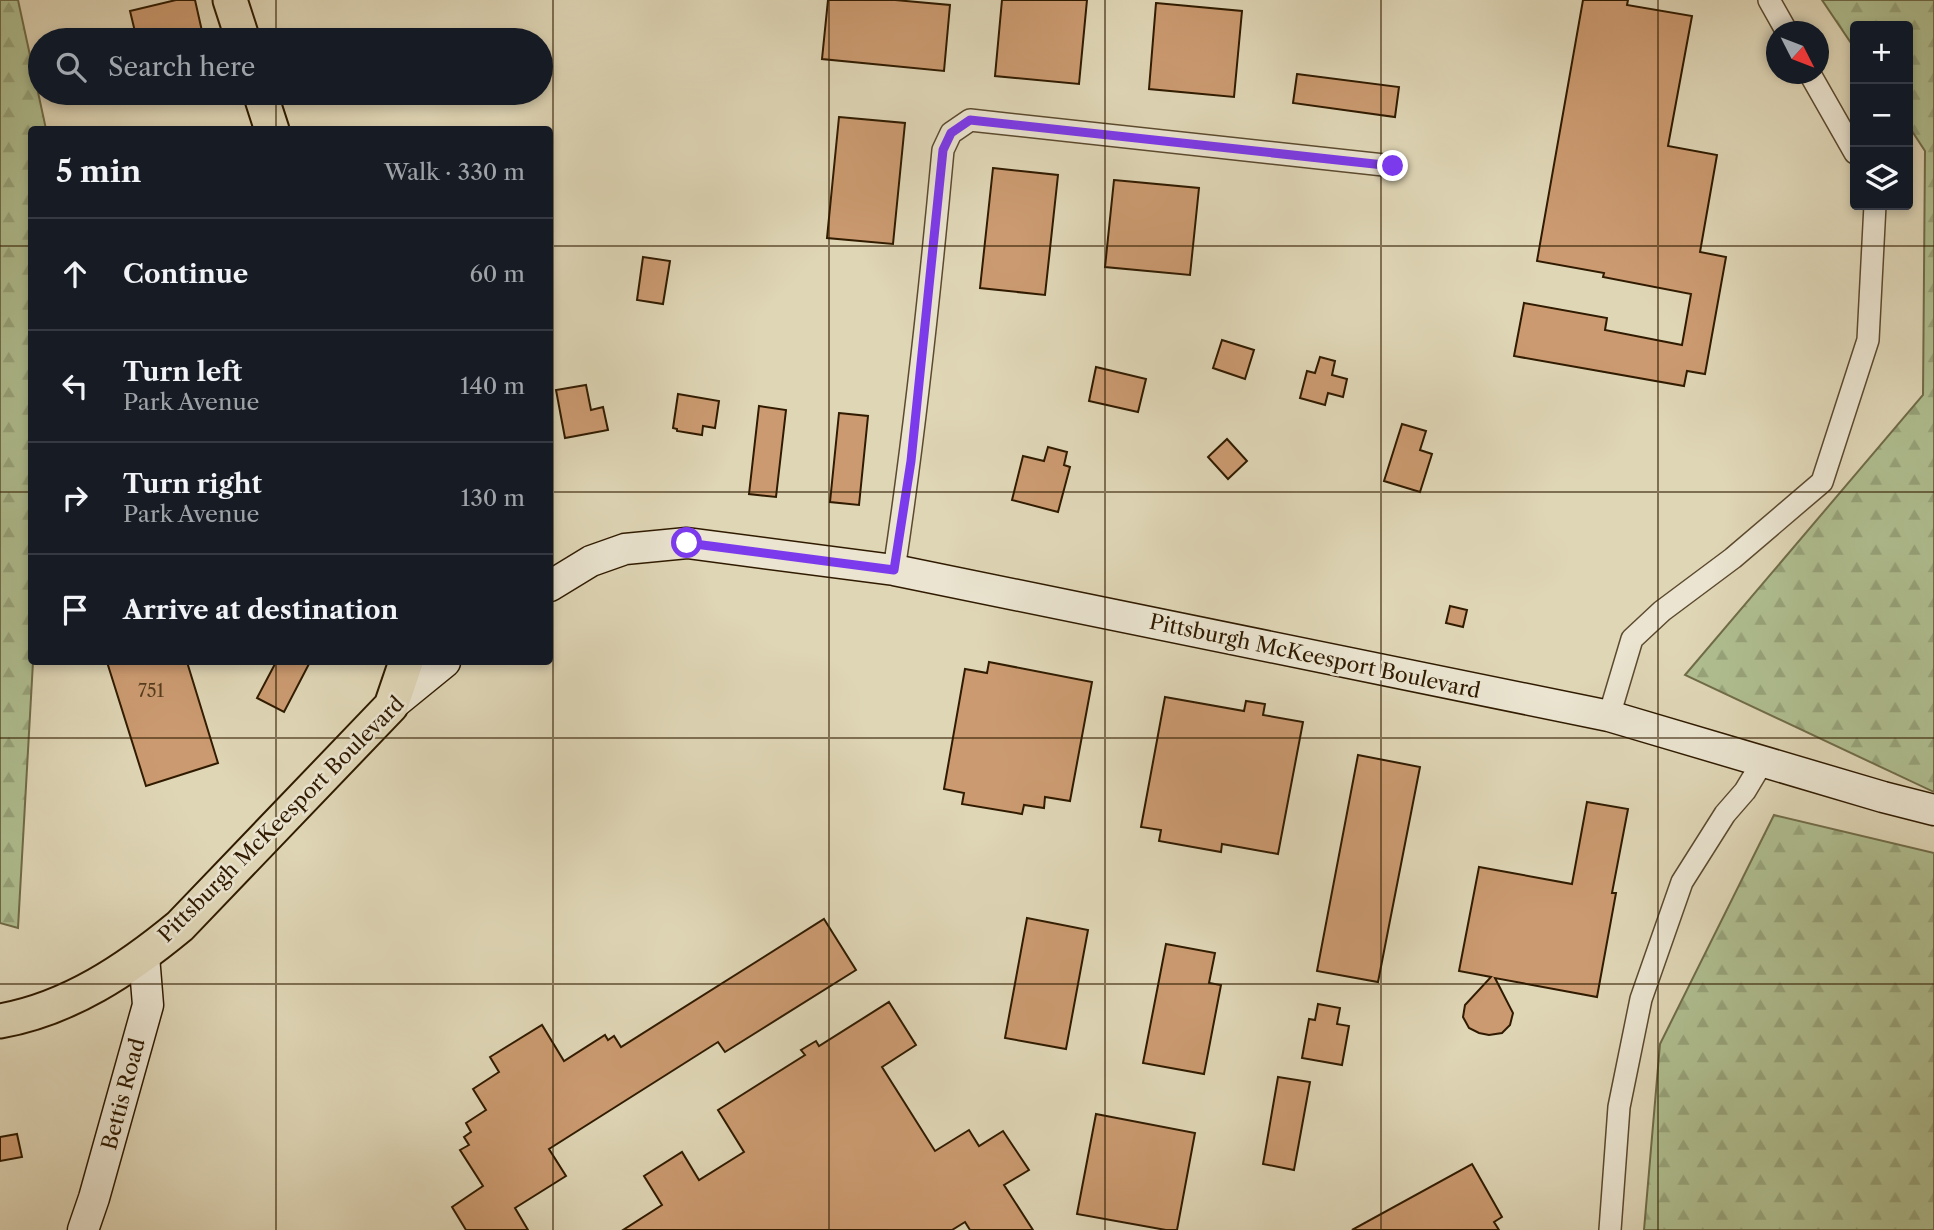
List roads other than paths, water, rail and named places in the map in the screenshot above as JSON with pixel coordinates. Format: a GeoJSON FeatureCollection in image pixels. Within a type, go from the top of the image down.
{"type":"FeatureCollection","features":[{"type":"Feature","properties":{"kind":"main road"},"geometry":{"type":"LineString","coordinates":[[230,0],[239,28]]}},
{"type":"Feature","properties":{"kind":"main road"},"geometry":{"type":"LineString","coordinates":[[264,105],[271,126]]}},
{"type":"Feature","properties":{"kind":"main road","name":"Pittsburgh McKeesport Boulevard"},"geometry":{"type":"LineString","coordinates":[[553,560],[582,545],[624,533],[662,532],[687,543]]}},
{"type":"Feature","properties":{"kind":"main road","name":"Pittsburgh McKeesport Boulevard"},"geometry":{"type":"LineString","coordinates":[[553,584],[591,561],[625,549],[687,543],[894,570],[1609,716],[1934,810]]}},
{"type":"Feature","properties":{"kind":"main road"},"geometry":{"type":"LineString","coordinates":[[391,706],[405,665]]}},
{"type":"Feature","properties":{"kind":"main road","name":"Pittsburgh McKeesport Boulevard"},"geometry":{"type":"LineString","coordinates":[[0,1021],[20,1017],[87,992],[144,956],[180,926],[391,706],[441,665]]}},
{"type":"Feature","properties":{"kind":"main road","name":"Bettis Road"},"geometry":{"type":"LineString","coordinates":[[83,1230],[148,1005],[144,956]]}},
{"type":"Feature","properties":{"kind":"street"},"geometry":{"type":"LineString","coordinates":[[1769,0],[1781,21]]}},
{"type":"Feature","properties":{"kind":"street"},"geometry":{"type":"LineString","coordinates":[[1816,84],[1852,147]]}},
{"type":"Feature","properties":{"kind":"street"},"geometry":{"type":"LineString","coordinates":[[894,570],[912,448],[943,150],[951,133],[970,120],[1393,166]]}},
{"type":"Feature","properties":{"kind":"street"},"geometry":{"type":"LineString","coordinates":[[1609,716],[1632,639],[1662,611],[1734,558],[1822,482],[1868,340],[1875,210]]}},
{"type":"Feature","properties":{"kind":"street"},"geometry":{"type":"LineString","coordinates":[[1610,1230],[1619,1107],[1641,999],[1682,882],[1763,761]]}}]}
